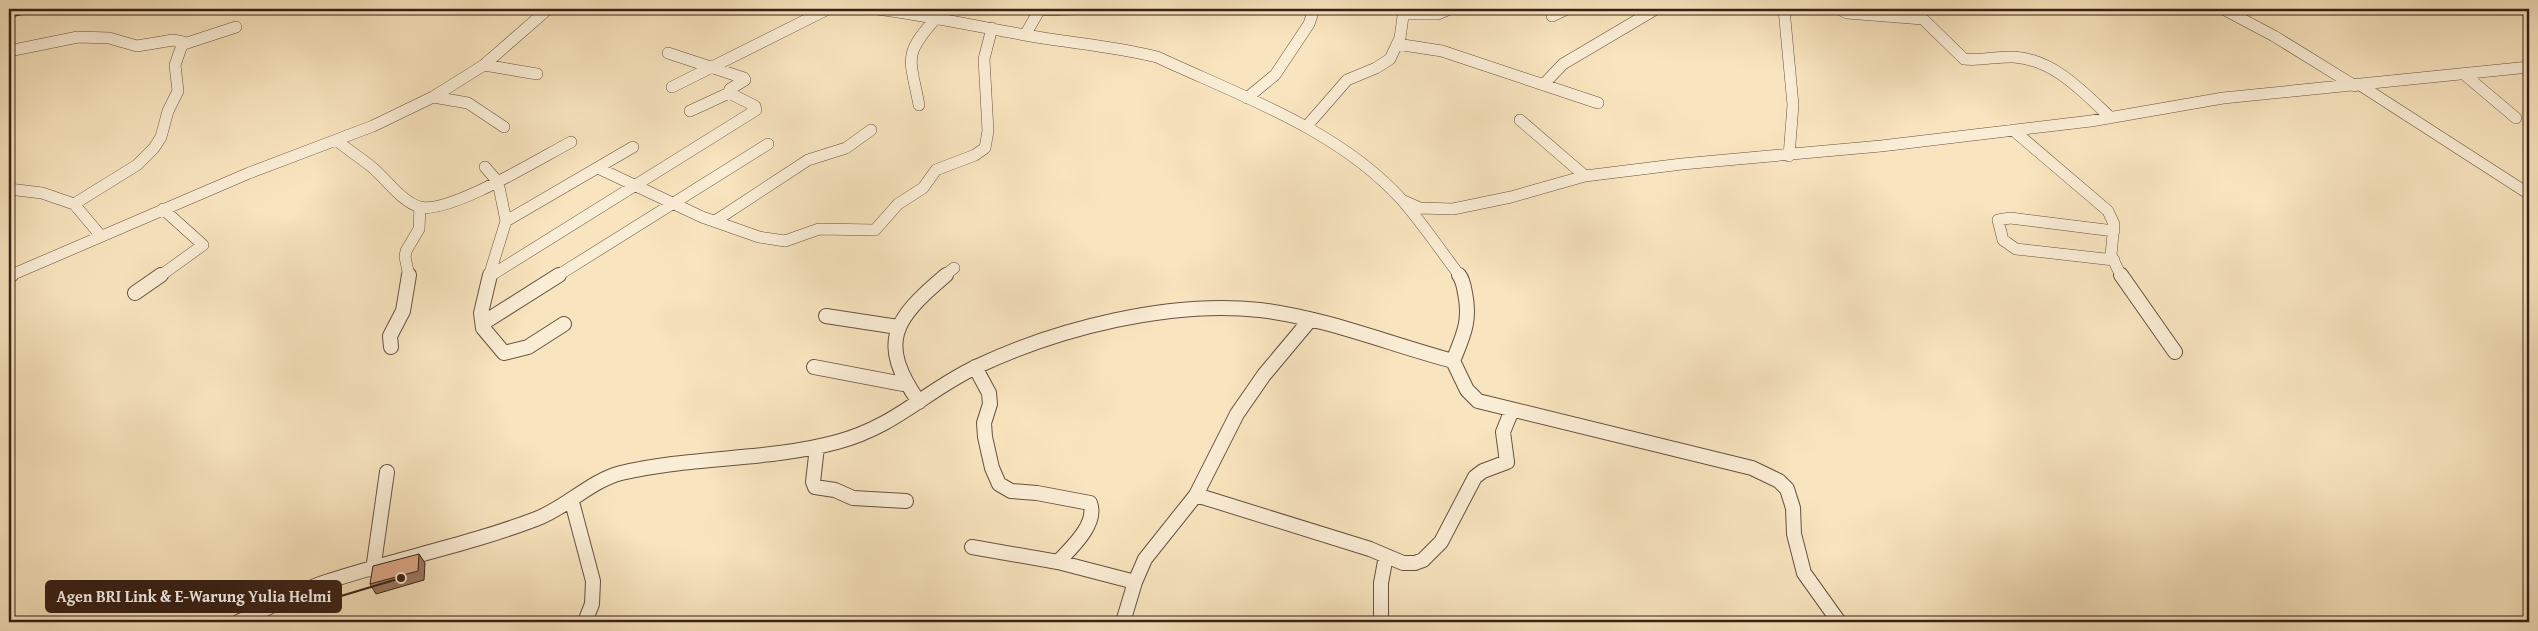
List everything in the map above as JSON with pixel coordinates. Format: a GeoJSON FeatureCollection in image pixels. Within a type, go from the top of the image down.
{"type":"FeatureCollection","features":[{"type":"Feature","properties":{"kind":"highway"},"geometry":{"type":"LineString","coordinates":[[9,13],[25,9]]}},
{"type":"Feature","properties":{"kind":"street"},"geometry":{"type":"LineString","coordinates":[[9,276],[163,209],[373,126],[433,97],[484,65],[548,9]]}},
{"type":"Feature","properties":{"kind":"street"},"geometry":{"type":"LineString","coordinates":[[672,87],[828,9]]}},
{"type":"Feature","properties":{"kind":"street"},"geometry":{"type":"LineString","coordinates":[[878,9],[908,11],[1024,35],[1108,46],[1157,56],[1306,128],[1358,161],[1402,200],[1462,279],[1468,307],[1468,322],[1453,361],[1467,390],[1478,401],[1752,468],[1779,482],[1791,498],[1797,549],[1804,573],[1839,622]]}},
{"type":"Feature","properties":{"kind":"street"},"geometry":{"type":"LineString","coordinates":[[1024,35],[1040,10],[1076,9]]}},
{"type":"Feature","properties":{"kind":"street"},"geometry":{"type":"LineString","coordinates":[[1247,98],[1275,75],[1309,24],[1314,9]]}},
{"type":"Feature","properties":{"kind":"street"},"geometry":{"type":"LineString","coordinates":[[1306,128],[1347,80],[1353,75],[1383,65],[1395,53],[1405,12],[1438,14],[1450,9]]}},
{"type":"Feature","properties":{"kind":"street"},"geometry":{"type":"LineString","coordinates":[[1461,9],[1470,9]]}},
{"type":"Feature","properties":{"kind":"street"},"geometry":{"type":"LineString","coordinates":[[1552,16],[1567,9]]}},
{"type":"Feature","properties":{"kind":"street"},"geometry":{"type":"LineString","coordinates":[[1543,86],[1571,58],[1581,55],[1656,9]]}},
{"type":"Feature","properties":{"kind":"street"},"geometry":{"type":"LineString","coordinates":[[1784,9],[1793,105],[1789,156]]}},
{"type":"Feature","properties":{"kind":"street"},"geometry":{"type":"LineString","coordinates":[[1839,9],[1844,13],[1923,18],[1964,59],[2013,57],[2042,62],[2059,71],[2110,118]]}},
{"type":"Feature","properties":{"kind":"street"},"geometry":{"type":"LineString","coordinates":[[2223,9],[2274,36],[2357,86],[2529,194]]}},
{"type":"Feature","properties":{"kind":"street"},"geometry":{"type":"LineString","coordinates":[[919,105],[916,87],[910,70],[910,57],[916,41],[936,17]]}},
{"type":"Feature","properties":{"kind":"street"},"geometry":{"type":"LineString","coordinates":[[9,51],[78,37],[109,38],[137,46],[173,40],[184,44],[236,27]]}},
{"type":"Feature","properties":{"kind":"street"},"geometry":{"type":"LineString","coordinates":[[598,168],[702,217],[759,237],[779,241],[791,240],[822,228],[866,232],[877,228],[898,204],[923,188],[936,170],[975,155],[985,148],[988,129],[984,48],[992,28]]}},
{"type":"Feature","properties":{"kind":"street"},"geometry":{"type":"LineString","coordinates":[[74,204],[137,165],[154,148],[178,91],[176,66],[184,44]]}},
{"type":"Feature","properties":{"kind":"street"},"geometry":{"type":"LineString","coordinates":[[1397,44],[1442,51],[1598,103]]}},
{"type":"Feature","properties":{"kind":"street"},"geometry":{"type":"LineString","coordinates":[[668,53],[736,73],[746,79],[730,89],[729,92],[690,110]]}},
{"type":"Feature","properties":{"kind":"street"},"geometry":{"type":"LineString","coordinates":[[484,65],[537,74]]}},
{"type":"Feature","properties":{"kind":"street"},"geometry":{"type":"LineString","coordinates":[[1402,200],[1420,208],[1453,209],[1511,197],[1585,176],[1682,164],[1789,156],[2110,118],[2173,105],[2529,67]]}},
{"type":"Feature","properties":{"kind":"street"},"geometry":{"type":"LineString","coordinates":[[2465,74],[2516,118]]}},
{"type":"Feature","properties":{"kind":"street"},"geometry":{"type":"LineString","coordinates":[[490,276],[756,110],[755,106],[729,92]]}},
{"type":"Feature","properties":{"kind":"street"},"geometry":{"type":"LineString","coordinates":[[433,97],[468,103],[504,126]]}},
{"type":"Feature","properties":{"kind":"street"},"geometry":{"type":"LineString","coordinates":[[1520,120],[1585,176]]}},
{"type":"Feature","properties":{"kind":"street"},"geometry":{"type":"LineString","coordinates":[[715,221],[808,160],[846,148],[870,130]]}},
{"type":"Feature","properties":{"kind":"street"},"geometry":{"type":"LineString","coordinates":[[2013,130],[2108,211],[2115,226],[2111,247],[2114,260],[2175,352]]}},
{"type":"Feature","properties":{"kind":"street"},"geometry":{"type":"LineString","coordinates":[[336,140],[420,207],[434,207],[498,182],[571,142]]}},
{"type":"Feature","properties":{"kind":"street"},"geometry":{"type":"LineString","coordinates":[[483,323],[768,144]]}},
{"type":"Feature","properties":{"kind":"street"},"geometry":{"type":"LineString","coordinates":[[506,221],[633,147]]}},
{"type":"Feature","properties":{"kind":"street"},"geometry":{"type":"LineString","coordinates":[[485,167],[498,182],[506,221],[482,305],[483,328],[504,353],[509,353],[520,351],[564,324]]}},
{"type":"Feature","properties":{"kind":"street"},"geometry":{"type":"LineString","coordinates":[[9,189],[42,193],[74,204],[101,236]]}},
{"type":"Feature","properties":{"kind":"street"},"geometry":{"type":"LineString","coordinates":[[391,347],[390,336],[403,311],[405,290],[410,273],[405,257],[406,251],[419,229],[420,207]]}},
{"type":"Feature","properties":{"kind":"street"},"geometry":{"type":"LineString","coordinates":[[135,293],[200,249],[203,245],[163,209]]}},
{"type":"Feature","properties":{"kind":"street"},"geometry":{"type":"LineString","coordinates":[[2114,231],[2010,218],[1998,220],[2003,240],[2016,249],[2114,260]]}},
{"type":"Feature","properties":{"kind":"street"},"geometry":{"type":"LineString","coordinates":[[919,402],[904,384],[894,358],[898,327],[914,303],[954,268]]}},
{"type":"Feature","properties":{"kind":"street"},"geometry":{"type":"LineString","coordinates":[[238,622],[257,618],[324,583],[373,570],[536,519],[572,502],[606,479],[636,470],[817,447],[869,432],[975,367],[1055,339],[1112,322],[1151,314],[1187,310],[1257,310],[1310,320],[1363,334],[1403,349],[1453,361]]}},
{"type":"Feature","properties":{"kind":"street"},"geometry":{"type":"LineString","coordinates":[[826,316],[898,327]]}},
{"type":"Feature","properties":{"kind":"street"},"geometry":{"type":"LineString","coordinates":[[1123,622],[1135,582],[1145,559],[1196,495],[1237,414],[1264,375],[1310,320]]}},
{"type":"Feature","properties":{"kind":"street"},"geometry":{"type":"LineString","coordinates":[[814,367],[904,384]]}},
{"type":"Feature","properties":{"kind":"street"},"geometry":{"type":"LineString","coordinates":[[975,367],[990,392],[991,400],[983,425],[991,462],[1004,489],[1090,503],[1093,506],[1093,515],[1090,520],[1073,546],[1058,562]]}},
{"type":"Feature","properties":{"kind":"street"},"geometry":{"type":"LineString","coordinates":[[1196,495],[1403,563],[1415,563],[1423,560],[1436,547],[1476,477],[1483,471],[1507,462],[1502,432],[1512,410]]}},
{"type":"Feature","properties":{"kind":"street"},"geometry":{"type":"LineString","coordinates":[[817,447],[813,482],[815,487],[835,490],[853,498],[906,501]]}},
{"type":"Feature","properties":{"kind":"street"},"geometry":{"type":"LineString","coordinates":[[373,570],[387,472]]}},
{"type":"Feature","properties":{"kind":"street"},"geometry":{"type":"LineString","coordinates":[[572,502],[593,581],[592,604],[585,622]]}},
{"type":"Feature","properties":{"kind":"street"},"geometry":{"type":"LineString","coordinates":[[972,547],[1058,562],[1135,582]]}},
{"type":"Feature","properties":{"kind":"street"},"geometry":{"type":"LineString","coordinates":[[1381,622],[1381,583],[1386,556]]}},
{"type":"Feature","properties":{"kind":"building"},"geometry":{"type":"Polygon","coordinates":[[[419,554],[418,571],[370,584],[373,566],[419,554]]]}},
{"type":"Feature","properties":{"kind":"place","name":"Agen BRI Link & E-Warung Yulia Helmi"},"geometry":{"type":"Point","coordinates":[401,578]}}]}
